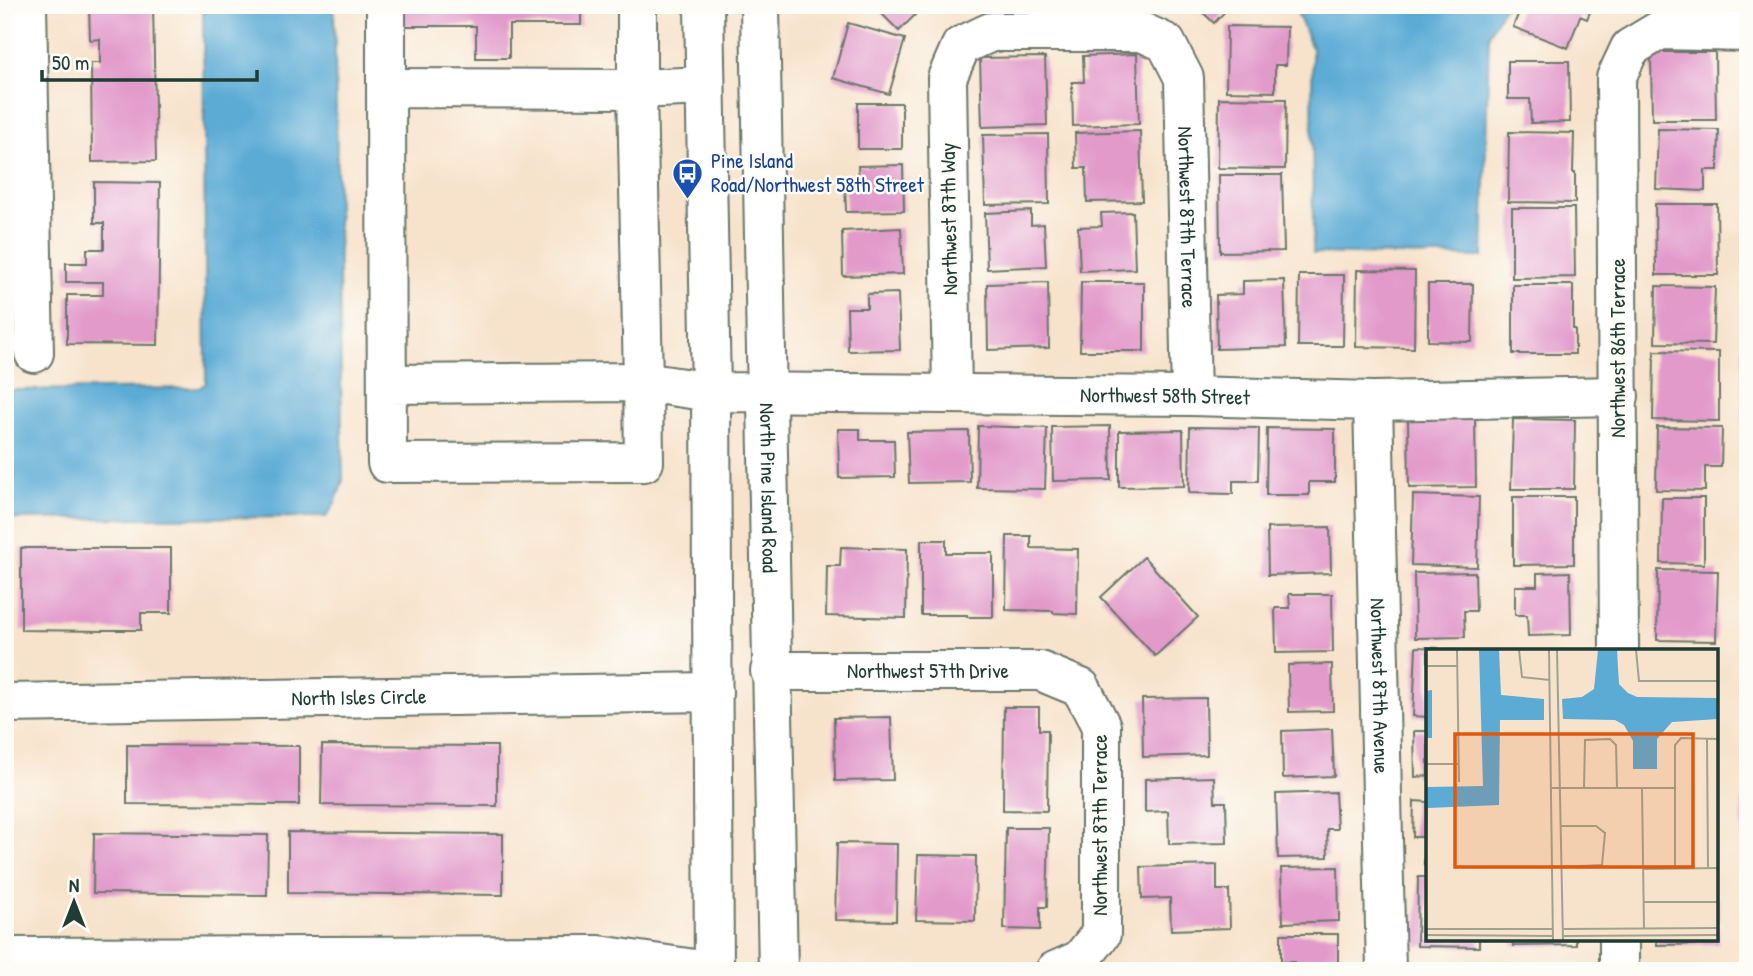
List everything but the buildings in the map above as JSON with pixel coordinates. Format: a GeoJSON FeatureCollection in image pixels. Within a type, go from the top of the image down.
{"type":"FeatureCollection","features":[{"type":"Feature","properties":{"kind":"street"},"geometry":{"type":"LineString","coordinates":[[27,5],[18,220],[34,353]]}},
{"type":"Feature","properties":{"kind":"street"},"geometry":{"type":"LineString","coordinates":[[386,8],[387,463],[644,462],[637,5]]}},
{"type":"Feature","properties":{"kind":"street"},"geometry":{"type":"LineString","coordinates":[[704,5],[711,392],[714,971]]}},
{"type":"Feature","properties":{"kind":"street","name":"North Pine Island Road"},"geometry":{"type":"LineString","coordinates":[[760,5],[778,971]]}},
{"type":"Feature","properties":{"kind":"street","name":"Northwest 86th Terrace"},"geometry":{"type":"LineString","coordinates":[[1619,649],[1616,78],[1630,48],[1660,30],[1748,32]]}},
{"type":"Feature","properties":{"kind":"street","name":"Northwest 87th Terrace"},"geometry":{"type":"LineString","coordinates":[[961,46],[990,32],[1142,32],[1166,43],[1184,78],[1191,396]]}},
{"type":"Feature","properties":{"kind":"street","name":"Northwest 87th Way"},"geometry":{"type":"LineString","coordinates":[[951,394],[947,78],[961,46]]}},
{"type":"Feature","properties":{"kind":"street"},"geometry":{"type":"LineString","coordinates":[[386,88],[637,89],[705,86]]}},
{"type":"Feature","properties":{"kind":"street","name":"Northwest 58th Street"},"geometry":{"type":"LineString","coordinates":[[387,384],[643,382],[711,392],[1191,396],[1373,401],[1619,396]]}},
{"type":"Feature","properties":{"kind":"street","name":"Northwest 87th Avenue"},"geometry":{"type":"LineString","coordinates":[[1373,401],[1386,971]]}},
{"type":"Feature","properties":{"kind":"street","name":"Northwest 57th Drive"},"geometry":{"type":"LineString","coordinates":[[771,671],[1040,671],[1082,688]]}},
{"type":"Feature","properties":{"kind":"street","name":"Northwest 87th Terrace"},"geometry":{"type":"LineString","coordinates":[[1067,965],[1101,934],[1101,726],[1082,688]]}},
{"type":"Feature","properties":{"kind":"street","name":"North Isles Circle"},"geometry":{"type":"LineString","coordinates":[[5,703],[713,692]]}},
{"type":"Feature","properties":{"kind":"street"},"geometry":{"type":"LineString","coordinates":[[1619,941],[1619,971]]}},
{"type":"Feature","properties":{"kind":"street"},"geometry":{"type":"LineString","coordinates":[[5,957],[599,954],[708,971]]}},
{"type":"Feature","properties":{"kind":"water"},"geometry":{"type":"Polygon","coordinates":[[[203,5],[334,5],[343,481],[335,503],[326,517],[5,519],[5,390],[199,388],[206,383],[203,5]]]}},
{"type":"Feature","properties":{"kind":"water"},"geometry":{"type":"Polygon","coordinates":[[[1294,5],[1505,5],[1489,34],[1483,257],[1313,253],[1312,48],[1294,5]]]}},
{"type":"Feature","properties":{"kind":"place","name":"Pine Island Road/Northwest 58th Street"},"geometry":{"type":"Point","coordinates":[688,200]}}]}
